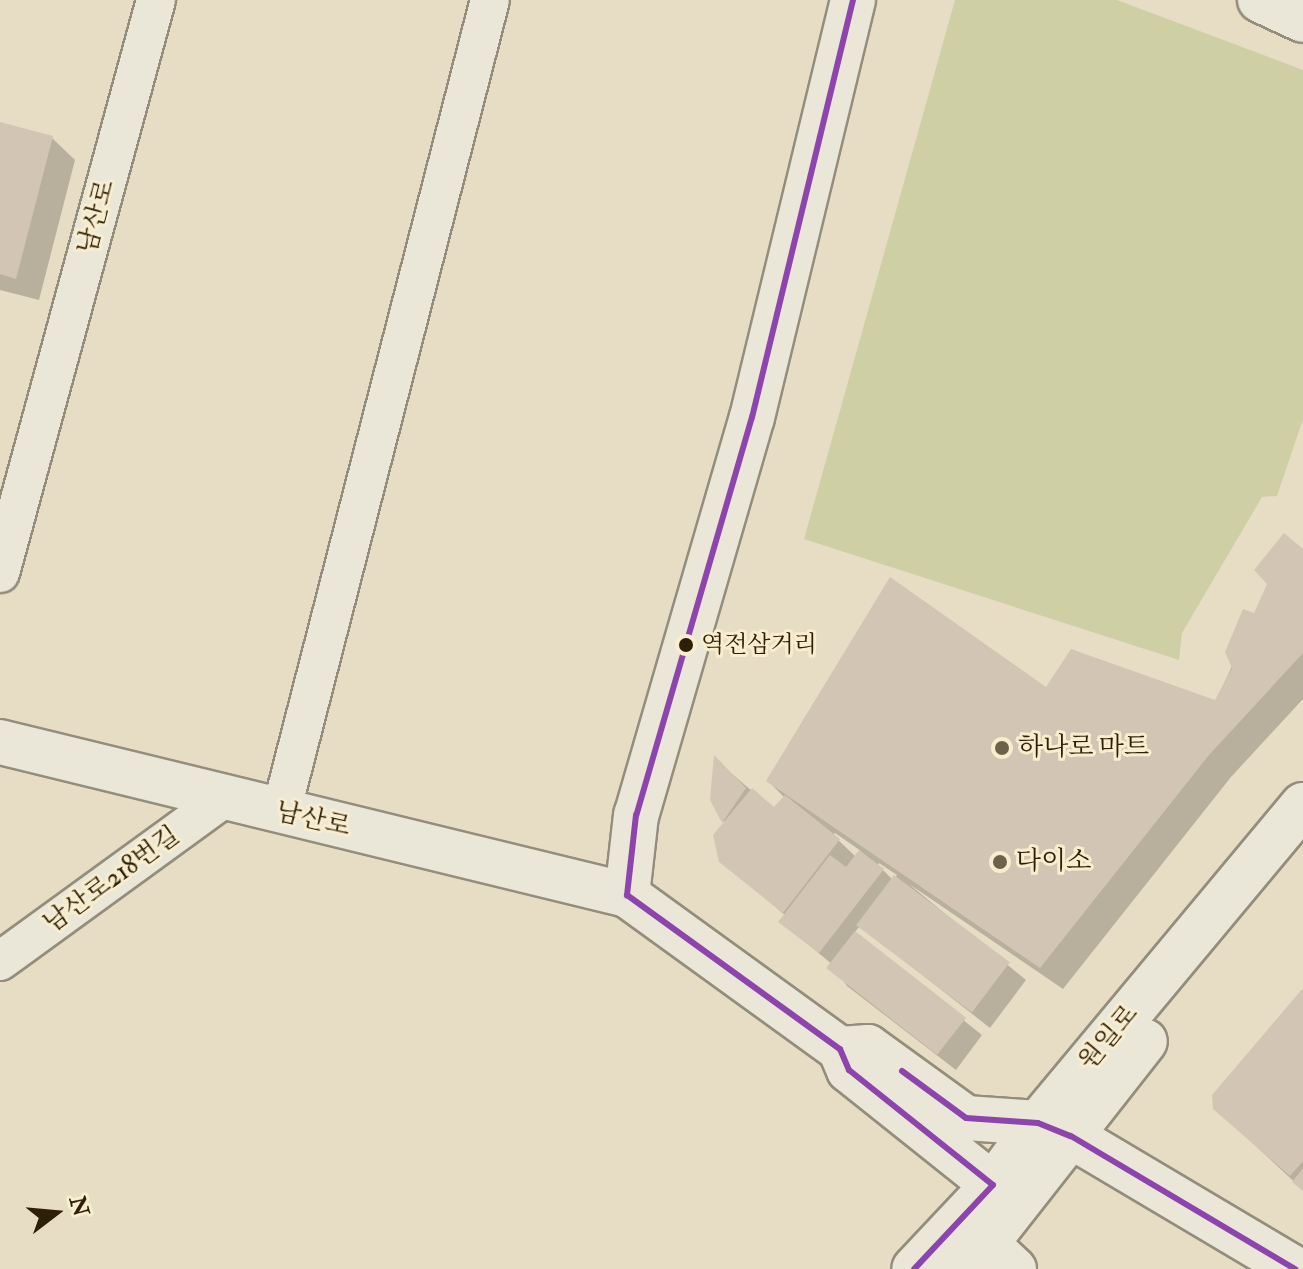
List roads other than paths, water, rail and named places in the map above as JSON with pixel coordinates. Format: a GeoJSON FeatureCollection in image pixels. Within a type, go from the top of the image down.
{"type":"FeatureCollection","features":[{"type":"Feature","properties":{"kind":"main road"},"geometry":{"type":"LineString","coordinates":[[853,0],[752,417],[636,815],[627,895],[840,1049],[849,1070],[993,1185],[988,1261]]}},
{"type":"Feature","properties":{"kind":"main road"},"geometry":{"type":"LineString","coordinates":[[1260,0],[1303,20]]}},
{"type":"Feature","properties":{"kind":"main road","name":"남산로"},"geometry":{"type":"LineString","coordinates":[[0,742],[223,799],[627,895]]}},
{"type":"Feature","properties":{"kind":"main road","name":"원일로"},"geometry":{"type":"LineString","coordinates":[[1055,1129],[1303,805]]}},
{"type":"Feature","properties":{"kind":"main road","name":"원일로"},"geometry":{"type":"LineString","coordinates":[[914,1269],[993,1185],[1134,1054],[1303,849]]}},
{"type":"Feature","properties":{"kind":"main road"},"geometry":{"type":"LineString","coordinates":[[840,1049],[868,1047],[966,1118],[1055,1129],[1295,1269]]}},
{"type":"Feature","properties":{"kind":"main road"},"geometry":{"type":"LineString","coordinates":[[988,1261],[1055,1129]]}},
{"type":"Feature","properties":{"kind":"street","name":"남산로"},"geometry":{"type":"LineString","coordinates":[[0,573],[156,0]]}},
{"type":"Feature","properties":{"kind":"street"},"geometry":{"type":"LineString","coordinates":[[281,812],[490,0]]}},
{"type":"Feature","properties":{"kind":"street","name":"남산로218번길"},"geometry":{"type":"LineString","coordinates":[[0,961],[223,799]]}},
{"type":"Feature","properties":{"kind":"place","name":"역전삼거리"},"geometry":{"type":"Point","coordinates":[686,645]}},
{"type":"Feature","properties":{"kind":"place","name":"하나로 마트"},"geometry":{"type":"Point","coordinates":[1002,748]}},
{"type":"Feature","properties":{"kind":"place","name":"다이소"},"geometry":{"type":"Point","coordinates":[1000,862]}}]}
